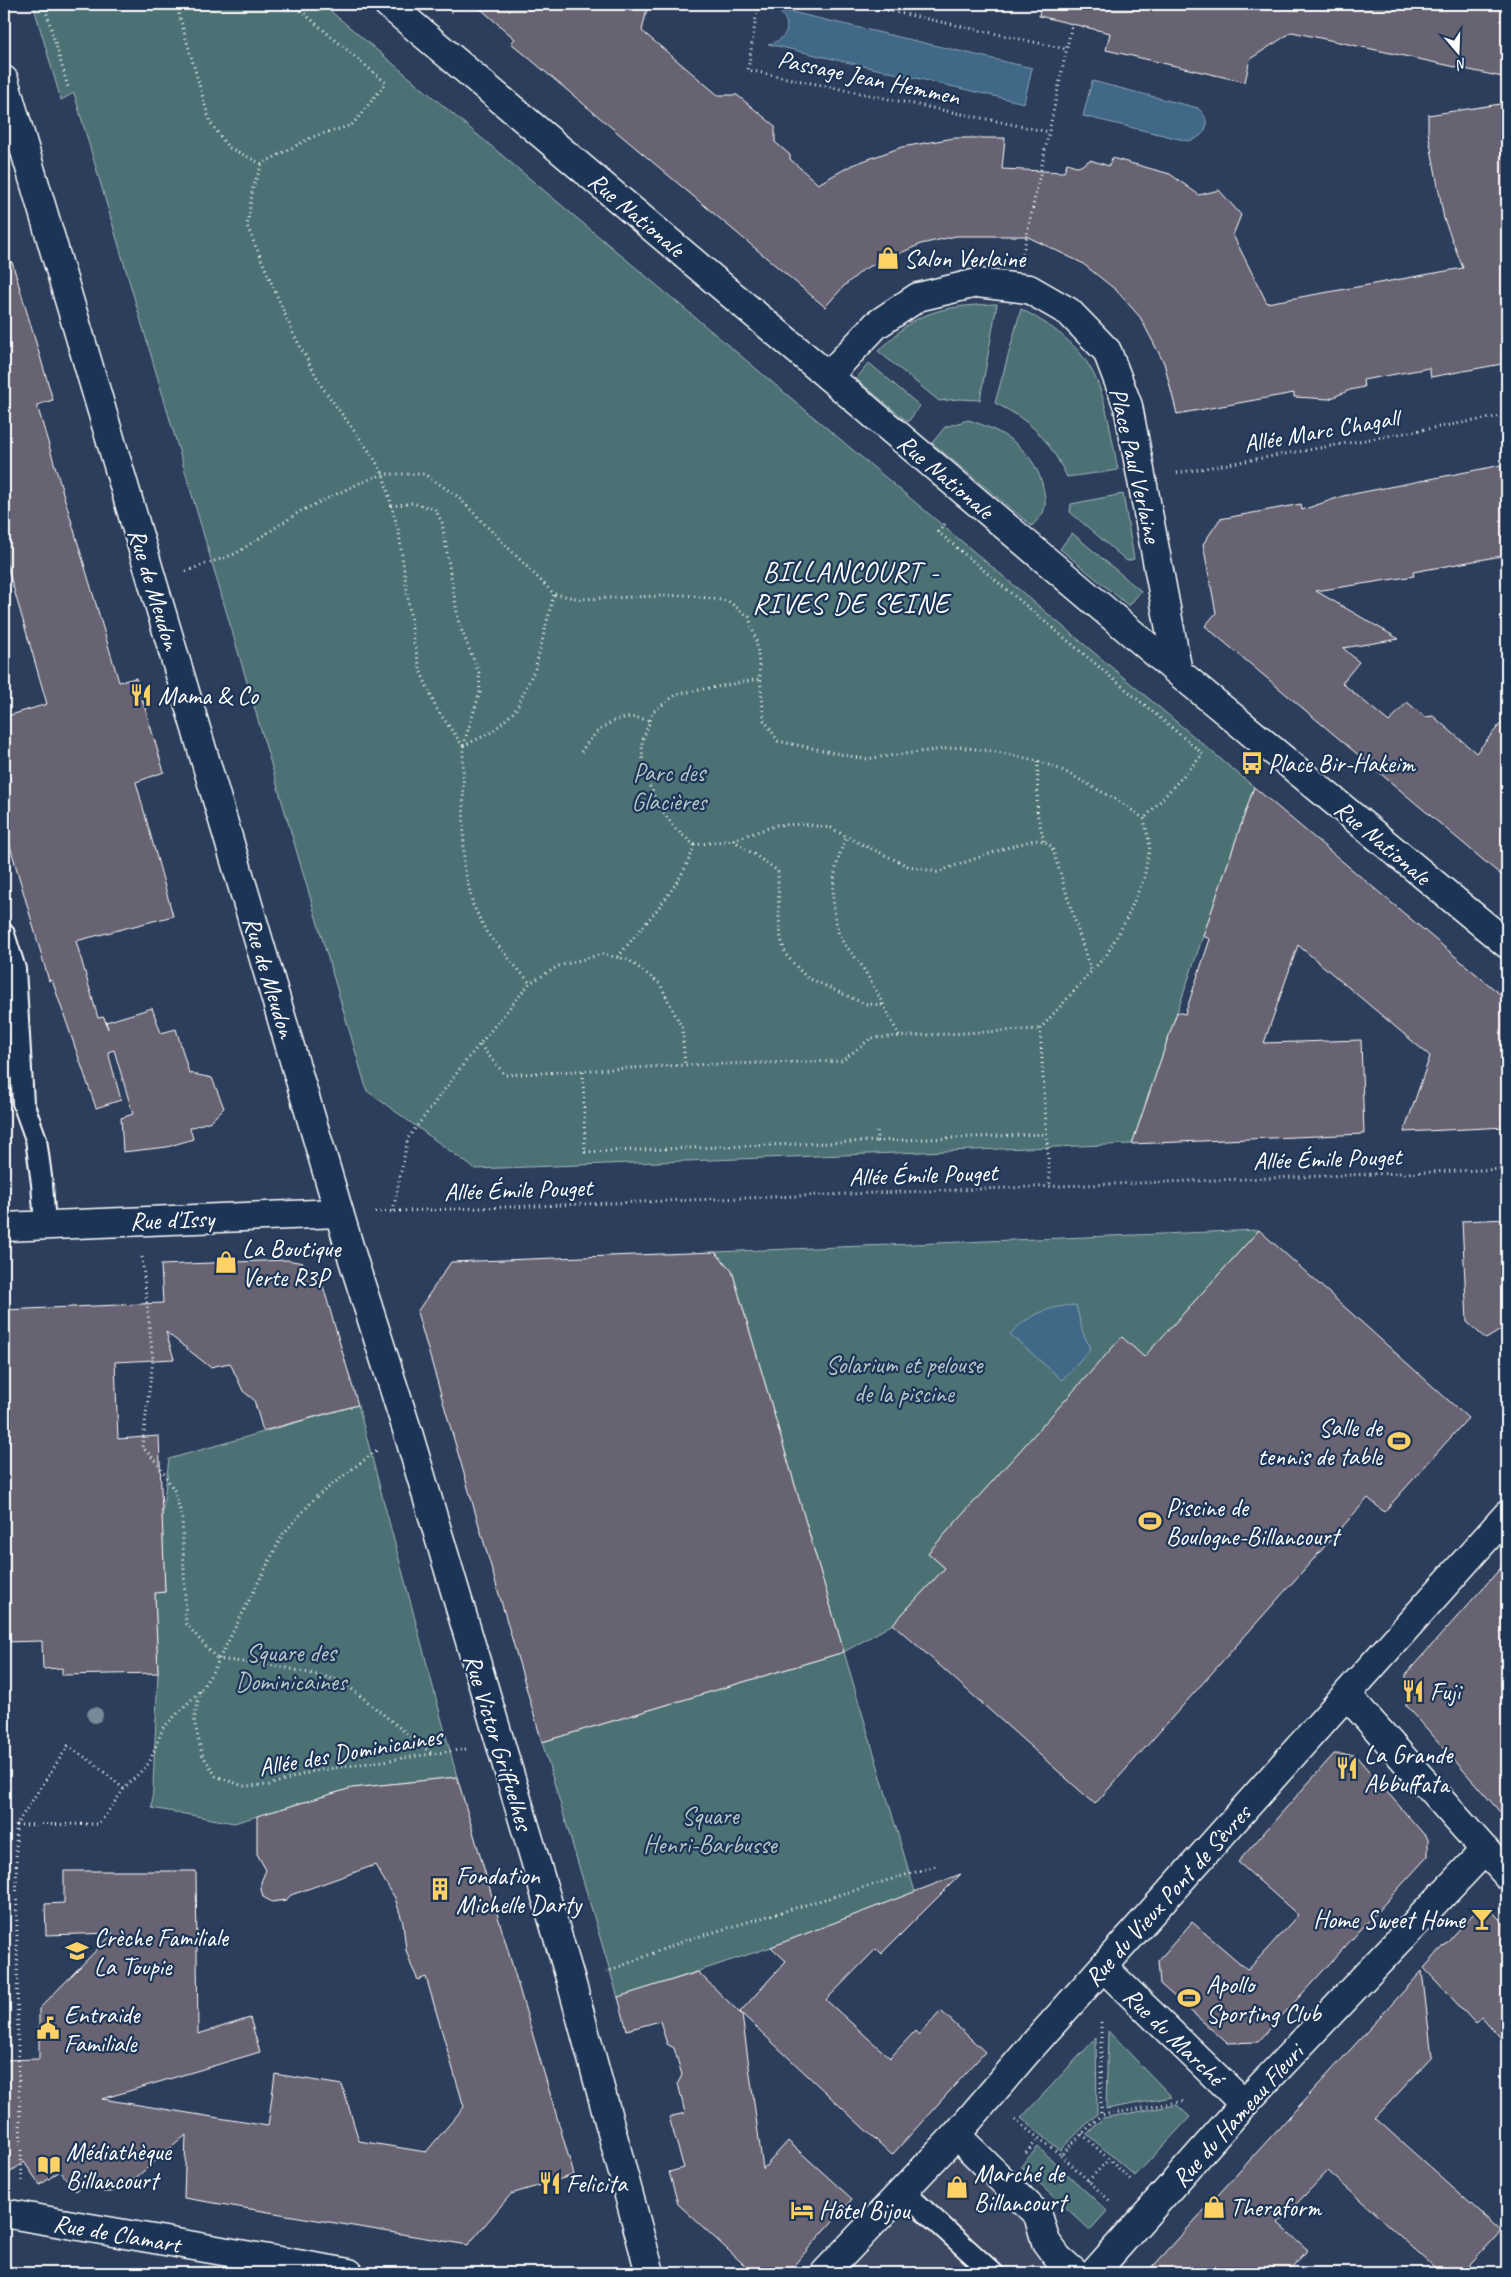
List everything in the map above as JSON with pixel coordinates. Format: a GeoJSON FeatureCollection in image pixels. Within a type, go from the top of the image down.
{"type":"FeatureCollection","features":[{"type":"Feature","properties":{"kind":"street","name":"Rue Nationale"},"geometry":{"type":"LineString","coordinates":[[388,4],[1178,672],[1507,944]]}},
{"type":"Feature","properties":{"kind":"street","name":"Rue de Meudon"},"geometry":{"type":"LineString","coordinates":[[4,80],[339,1213]]}},
{"type":"Feature","properties":{"kind":"street","name":"Place Paul Verlaine"},"geometry":{"type":"LineString","coordinates":[[828,376],[876,325],[918,297],[977,282],[1029,289],[1069,312],[1107,351],[1128,406],[1178,672]]}},
{"type":"Feature","properties":{"kind":"street","name":"Rue d'Issy"},"geometry":{"type":"LineString","coordinates":[[4,1227],[339,1213]]}},
{"type":"Feature","properties":{"kind":"street","name":"Rue Victor Griffuelhes"},"geometry":{"type":"LineString","coordinates":[[339,1213],[408,1436],[571,1981],[634,2206],[650,2273]]}},
{"type":"Feature","properties":{"kind":"street","name":"Rue du Vieux Pont de Sèvres"},"geometry":{"type":"LineString","coordinates":[[825,2273],[956,2135],[1103,1967],[1507,1515]]}},
{"type":"Feature","properties":{"kind":"street"},"geometry":{"type":"LineString","coordinates":[[1347,1695],[1507,1875]]}},
{"type":"Feature","properties":{"kind":"street","name":"Rue du Hameau Fleuri"},"geometry":{"type":"LineString","coordinates":[[1094,2273],[1244,2104],[1485,1850]]}},
{"type":"Feature","properties":{"kind":"street","name":"Rue du Marché"},"geometry":{"type":"LineString","coordinates":[[1103,1967],[1244,2104]]}},
{"type":"Feature","properties":{"kind":"street"},"geometry":{"type":"LineString","coordinates":[[956,2135],[1038,2216],[1046,2242],[1058,2258],[1075,2273]]}},
{"type":"Feature","properties":{"kind":"street","name":"Rue de Clamart"},"geometry":{"type":"LineString","coordinates":[[13,2215],[349,2273]]}},
{"type":"Feature","properties":{"kind":"lane"},"geometry":{"type":"LineString","coordinates":[[4,934],[14,968],[23,1103],[36,1139],[45,1225]]}},
{"type":"Feature","properties":{"kind":"lane"},"geometry":{"type":"LineString","coordinates":[[902,2190],[993,2273]]}},
{"type":"Feature","properties":{"kind":"path"},"geometry":{"type":"LineString","coordinates":[[44,4],[68,87]]}},
{"type":"Feature","properties":{"kind":"path"},"geometry":{"type":"LineString","coordinates":[[176,4],[210,122],[228,147],[262,164]]}},
{"type":"Feature","properties":{"kind":"path"},"geometry":{"type":"LineString","coordinates":[[293,4],[386,83],[352,125],[312,138],[262,164],[253,187],[246,226],[292,333],[322,386],[372,455],[383,474],[399,533],[414,643],[421,672],[436,708],[462,746]]}},
{"type":"Feature","properties":{"kind":"path","name":"Passage Jean Hemmen"},"geometry":{"type":"LineString","coordinates":[[758,4],[748,70],[1049,132]]}},
{"type":"Feature","properties":{"kind":"path"},"geometry":{"type":"LineString","coordinates":[[858,4],[1066,49]]}},
{"type":"Feature","properties":{"kind":"path"},"geometry":{"type":"LineString","coordinates":[[1018,288],[1027,226],[1072,24]]}},
{"type":"Feature","properties":{"kind":"path","name":"Allée Marc Chagall"},"geometry":{"type":"LineString","coordinates":[[1142,479],[1507,414]]}},
{"type":"Feature","properties":{"kind":"path"},"geometry":{"type":"LineString","coordinates":[[153,582],[235,554],[301,511],[328,497],[383,474],[424,474],[457,496],[554,594],[580,599],[686,595],[728,601],[749,617],[757,644],[764,720],[778,741],[864,759],[960,747],[997,752],[1038,761],[1062,770],[1122,803],[1144,819],[1150,846],[1144,878],[1126,920],[1107,954],[1040,1030],[1050,1186]]}},
{"type":"Feature","properties":{"kind":"path"},"geometry":{"type":"LineString","coordinates":[[391,506],[412,503],[435,509],[442,522],[459,624],[479,673],[480,692],[462,746],[464,866],[473,905],[487,933],[530,983]]}},
{"type":"Feature","properties":{"kind":"path"},"geometry":{"type":"LineString","coordinates":[[945,524],[938,532],[1203,754],[1144,819]]}},
{"type":"Feature","properties":{"kind":"path"},"geometry":{"type":"LineString","coordinates":[[462,746],[492,732],[515,711],[535,669],[554,594]]}},
{"type":"Feature","properties":{"kind":"path"},"geometry":{"type":"LineString","coordinates":[[760,679],[677,694],[654,711],[642,742],[643,771],[659,807],[676,829],[694,844],[733,840],[777,825],[803,824],[831,828],[908,866],[937,872],[1009,847],[1034,840],[1044,841],[1052,847],[1091,972]]}},
{"type":"Feature","properties":{"kind":"path"},"geometry":{"type":"LineString","coordinates":[[581,752],[601,730],[622,717],[636,716],[650,721]]}},
{"type":"Feature","properties":{"kind":"path"},"geometry":{"type":"LineString","coordinates":[[1038,761],[1037,812],[1044,841]]}},
{"type":"Feature","properties":{"kind":"path"},"geometry":{"type":"LineString","coordinates":[[848,837],[838,856],[833,878],[835,915],[840,936],[862,966],[899,1036]]}},
{"type":"Feature","properties":{"kind":"path"},"geometry":{"type":"LineString","coordinates":[[733,840],[778,871],[781,939],[786,955],[806,977],[865,1004],[884,1005]]}},
{"type":"Feature","properties":{"kind":"path"},"geometry":{"type":"LineString","coordinates":[[618,958],[675,883],[691,858],[694,844]]}},
{"type":"Feature","properties":{"kind":"path"},"geometry":{"type":"LineString","coordinates":[[393,1211],[408,1138],[469,1057],[530,983],[559,966],[602,954],[629,960],[660,984],[682,1028],[685,1065]]}},
{"type":"Feature","properties":{"kind":"path"},"geometry":{"type":"LineString","coordinates":[[480,1045],[504,1075],[685,1065],[842,1061],[871,1038],[1040,1030]]}},
{"type":"Feature","properties":{"kind":"path"},"geometry":{"type":"LineString","coordinates":[[583,1072],[585,1152],[1047,1134]]}},
{"type":"Feature","properties":{"kind":"path"},"geometry":{"type":"LineString","coordinates":[[877,1131],[877,1141]]}},
{"type":"Feature","properties":{"kind":"path","name":"Allée Émile Pouget"},"geometry":{"type":"LineString","coordinates":[[339,1213],[1507,1169]]}},
{"type":"Feature","properties":{"kind":"path"},"geometry":{"type":"LineString","coordinates":[[138,1220],[153,1360],[142,1447],[157,1462],[175,1492],[182,1516],[186,1624],[218,1659],[283,1667],[342,1681],[431,1754]]}},
{"type":"Feature","properties":{"kind":"path"},"geometry":{"type":"LineString","coordinates":[[16,1825],[99,1824],[124,1789],[149,1763],[163,1728],[200,1691],[283,1534],[316,1496],[371,1452],[408,1436]]}},
{"type":"Feature","properties":{"kind":"path","name":"Allée des Dominicaines"},"geometry":{"type":"LineString","coordinates":[[200,1691],[194,1720],[202,1754],[216,1776],[243,1786],[269,1785],[314,1771],[431,1754],[450,1753],[498,1741]]}},
{"type":"Feature","properties":{"kind":"path"},"geometry":{"type":"LineString","coordinates":[[13,2215],[18,2059],[16,1825],[68,1746],[92,1762],[124,1789]]}},
{"type":"Feature","properties":{"kind":"path"},"geometry":{"type":"LineString","coordinates":[[571,1981],[610,1971],[693,1938],[936,1866]]}},
{"type":"Feature","properties":{"kind":"path"},"geometry":{"type":"LineString","coordinates":[[1101,2016],[1101,2116]]}},
{"type":"Feature","properties":{"kind":"path"},"geometry":{"type":"LineString","coordinates":[[1061,2155],[1101,2116],[1186,2101]]}},
{"type":"Feature","properties":{"kind":"path"},"geometry":{"type":"LineString","coordinates":[[1010,2116],[1061,2155],[1111,2203]]}},
{"type":"Feature","properties":{"kind":"path"},"geometry":{"type":"LineString","coordinates":[[1082,2134],[1133,2182]]}},
{"type":"Feature","properties":{"kind":"path"},"geometry":{"type":"LineString","coordinates":[[1088,2181],[1108,2159]]}},
{"type":"Feature","properties":{"kind":"shaded area"},"geometry":{"type":"Polygon","coordinates":[[[774,8],[1032,68],[1024,103],[768,44],[776,42],[785,34],[787,29],[787,23],[784,18],[774,8]]]}},
{"type":"Feature","properties":{"kind":"shaded area"},"geometry":{"type":"Polygon","coordinates":[[[1092,81],[1198,108],[1205,118],[1206,128],[1200,136],[1188,141],[1083,116],[1092,81]]]}},
{"type":"Feature","properties":{"kind":"shaded area"},"geometry":{"type":"Polygon","coordinates":[[[1076,1305],[1082,1330],[1090,1349],[1062,1380],[1010,1334],[1024,1322],[1040,1313],[1057,1307],[1076,1305]]]}},
{"type":"Feature","properties":{"kind":"shaded area","name":"Marché de Billancourt"},"geometry":{"type":"Polygon","coordinates":[[[956,2135],[1092,2273],[825,2273],[956,2135]]]}},
{"type":"Feature","properties":{"kind":"green space","name":"Parc des Glacières"},"geometry":{"type":"Polygon","coordinates":[[[33,4],[322,4],[1254,787],[1132,1144],[475,1169],[367,1091],[74,93],[61,100],[33,4]]]}},
{"type":"Feature","properties":{"kind":"green space"},"geometry":{"type":"Polygon","coordinates":[[[997,304],[980,400],[959,399],[939,401],[878,351],[907,325],[928,314],[962,306],[997,304]]]}},
{"type":"Feature","properties":{"kind":"green space"},"geometry":{"type":"Polygon","coordinates":[[[1021,309],[1048,325],[1068,341],[1083,357],[1094,374],[1102,394],[1118,470],[1067,477],[1054,453],[1038,433],[1020,417],[995,403],[1021,309]]]}},
{"type":"Feature","properties":{"kind":"green space"},"geometry":{"type":"Polygon","coordinates":[[[869,363],[920,406],[908,422],[856,379],[869,363]]]}},
{"type":"Feature","properties":{"kind":"green space"},"geometry":{"type":"Polygon","coordinates":[[[968,420],[1004,435],[1023,450],[1031,460],[1042,483],[1045,500],[1045,507],[1041,516],[1032,526],[932,443],[945,427],[968,420]]]}},
{"type":"Feature","properties":{"kind":"green space"},"geometry":{"type":"Polygon","coordinates":[[[1123,494],[1134,559],[1127,561],[1070,512],[1071,504],[1123,494]]]}},
{"type":"Feature","properties":{"kind":"green space"},"geometry":{"type":"Polygon","coordinates":[[[1072,533],[1141,591],[1129,606],[1060,549],[1072,533]]]}},
{"type":"Feature","properties":{"kind":"green space","name":"Solarium et pelouse de la piscine"},"geometry":{"type":"Polygon","coordinates":[[[1259,1230],[1175,1323],[1161,1372],[1122,1338],[928,1553],[945,1568],[893,1624],[844,1652],[732,1271],[715,1252],[1259,1230]]]}},
{"type":"Feature","properties":{"kind":"green space","name":"Square des Dominicaines"},"geometry":{"type":"Polygon","coordinates":[[[358,1405],[457,1777],[352,1788],[234,1823],[152,1808],[158,1673],[155,1593],[165,1592],[162,1515],[169,1459],[358,1405]]]}},
{"type":"Feature","properties":{"kind":"green space","name":"Square Henri-Barbusse"},"geometry":{"type":"Polygon","coordinates":[[[844,1652],[915,1892],[771,1947],[618,1998],[542,1742],[844,1652]]]}},
{"type":"Feature","properties":{"kind":"green space"},"geometry":{"type":"Polygon","coordinates":[[[1108,2031],[1172,2097],[1106,2109],[1108,2031]]]}},
{"type":"Feature","properties":{"kind":"green space"},"geometry":{"type":"Polygon","coordinates":[[[1096,2038],[1097,2114],[1060,2150],[1021,2118],[1096,2038]]]}},
{"type":"Feature","properties":{"kind":"green space"},"geometry":{"type":"Polygon","coordinates":[[[1177,2105],[1190,2117],[1135,2176],[1087,2134],[1103,2118],[1177,2105]]]}},
{"type":"Feature","properties":{"kind":"green space"},"geometry":{"type":"Polygon","coordinates":[[[1038,2147],[1107,2211],[1090,2230],[1021,2166],[1038,2147]]]}},
{"type":"Feature","properties":{"kind":"building"},"geometry":{"type":"Polygon","coordinates":[[[475,4],[648,4],[642,31],[718,95],[737,95],[775,126],[775,142],[790,155],[790,159],[818,184],[852,165],[902,147],[954,138],[1005,138],[1002,169],[1064,172],[1067,163],[1079,167],[1090,160],[1109,166],[1112,158],[1170,174],[1199,195],[1219,190],[1241,215],[1233,235],[1267,303],[1463,268],[1444,219],[1428,132],[1428,115],[1507,103],[1507,363],[1431,377],[1429,368],[1363,380],[1364,387],[1350,390],[1329,399],[1294,397],[1294,393],[1177,414],[1164,363],[1140,317],[1116,290],[1082,263],[1026,236],[956,236],[921,244],[864,269],[844,286],[825,307],[511,43],[515,39],[475,4]]]}},
{"type":"Feature","properties":{"kind":"building"},"geometry":{"type":"Polygon","coordinates":[[[1041,4],[1507,4],[1507,78],[1292,32],[1250,59],[1245,82],[1106,50],[1110,33],[1039,16],[1041,4]]]}},
{"type":"Feature","properties":{"kind":"building"},"geometry":{"type":"Polygon","coordinates":[[[12,262],[53,400],[37,405],[119,682],[136,678],[164,772],[136,782],[173,916],[76,941],[98,1018],[104,1017],[108,1029],[106,1022],[152,1008],[161,1033],[176,1029],[189,1073],[212,1078],[224,1108],[211,1121],[190,1128],[193,1139],[167,1147],[123,1152],[121,1118],[133,1114],[114,1050],[108,1052],[121,1100],[96,1108],[52,980],[49,981],[4,825],[4,717],[47,704],[4,555],[4,263],[12,262]]]}},
{"type":"Feature","properties":{"kind":"building"},"geometry":{"type":"Polygon","coordinates":[[[1507,464],[1507,555],[1413,572],[1414,576],[1316,591],[1399,639],[1343,648],[1359,662],[1342,683],[1389,722],[1407,702],[1425,717],[1433,716],[1476,753],[1507,716],[1507,880],[1205,626],[1216,613],[1203,544],[1220,519],[1301,504],[1302,510],[1343,496],[1507,464]]]}},
{"type":"Feature","properties":{"kind":"building"},"geometry":{"type":"Polygon","coordinates":[[[1254,787],[1507,1000],[1507,1127],[1404,1132],[1430,1056],[1298,945],[1264,1043],[1361,1040],[1364,1134],[1132,1144],[1177,1012],[1185,1014],[1210,939],[1203,936],[1254,787]]]}},
{"type":"Feature","properties":{"kind":"building"},"geometry":{"type":"Polygon","coordinates":[[[1507,1219],[1507,1326],[1486,1339],[1467,1322],[1462,1221],[1507,1219]]]}},
{"type":"Feature","properties":{"kind":"building","name":"Piscine de Boulogne-Billancourt"},"geometry":{"type":"Polygon","coordinates":[[[1259,1230],[1468,1418],[1384,1512],[1368,1498],[1095,1804],[893,1624],[945,1568],[928,1553],[1122,1337],[1144,1357],[1259,1230]]]}},
{"type":"Feature","properties":{"kind":"building"},"geometry":{"type":"Polygon","coordinates":[[[715,1252],[732,1271],[844,1652],[542,1742],[417,1312],[451,1262],[715,1252]]]}},
{"type":"Feature","properties":{"kind":"building"},"geometry":{"type":"Polygon","coordinates":[[[287,1260],[303,1263],[317,1275],[323,1286],[358,1405],[263,1431],[254,1400],[243,1391],[230,1363],[210,1367],[166,1332],[174,1359],[115,1362],[118,1439],[159,1436],[165,1592],[155,1593],[158,1673],[62,1675],[62,1668],[43,1669],[42,1641],[4,1642],[4,1310],[163,1303],[161,1265],[287,1260]]]}},
{"type":"Feature","properties":{"kind":"building"},"geometry":{"type":"Polygon","coordinates":[[[1507,1561],[1507,1820],[1406,1705],[1406,1674],[1507,1561]]]}},
{"type":"Feature","properties":{"kind":"building"},"geometry":{"type":"Polygon","coordinates":[[[1334,1754],[1355,1755],[1428,1839],[1428,1856],[1258,2042],[1227,2043],[1160,1984],[1158,1961],[1192,1922],[1248,1970],[1298,1915],[1238,1862],[1334,1754]]]}},
{"type":"Feature","properties":{"kind":"building"},"geometry":{"type":"Polygon","coordinates":[[[457,1777],[574,2175],[511,2194],[468,2245],[184,2198],[186,2135],[125,2187],[111,2192],[104,2192],[85,2184],[76,2191],[60,2171],[40,2185],[24,2162],[4,2177],[4,2060],[39,2059],[39,2009],[113,1933],[46,1935],[45,1904],[64,1903],[64,1871],[196,1871],[198,2034],[250,2018],[260,2052],[102,2099],[268,2126],[275,2074],[342,2085],[359,2141],[426,2152],[464,2107],[426,1977],[418,1980],[406,1950],[403,1923],[395,1898],[375,1865],[291,1895],[286,1900],[272,1902],[263,1897],[261,1882],[266,1870],[257,1854],[257,1816],[352,1788],[457,1777]]]}},
{"type":"Feature","properties":{"kind":"building"},"geometry":{"type":"Polygon","coordinates":[[[961,1874],[881,1954],[876,1949],[826,2000],[890,2058],[915,2031],[919,2035],[941,2011],[985,2052],[892,2155],[740,2012],[786,1961],[771,1947],[961,1874]]]}},
{"type":"Feature","properties":{"kind":"building"},"geometry":{"type":"Polygon","coordinates":[[[1475,1912],[1493,1912],[1507,1928],[1507,2045],[1482,2017],[1475,2023],[1424,1968],[1475,1912]]]}},
{"type":"Feature","properties":{"kind":"building"},"geometry":{"type":"Polygon","coordinates":[[[1422,1971],[1432,2057],[1375,2118],[1501,2231],[1463,2273],[1441,2273],[1328,2171],[1278,2223],[1308,2250],[1286,2273],[1147,2273],[1422,1971]]]}},
{"type":"Feature","properties":{"kind":"building"},"geometry":{"type":"Polygon","coordinates":[[[698,1972],[742,2015],[763,2169],[788,2141],[852,2199],[787,2273],[753,2273],[678,2204],[669,2172],[684,2168],[669,2117],[685,2113],[678,2083],[682,2075],[674,2048],[667,2044],[660,2021],[627,2030],[618,1997],[698,1972]]]}},
{"type":"Feature","properties":{"kind":"place","name":"Salon Verlaine"},"geometry":{"type":"Point","coordinates":[888,258]}},
{"type":"Feature","properties":{"kind":"place","name":"Mama & Co"},"geometry":{"type":"Point","coordinates":[141,695]}},
{"type":"Feature","properties":{"kind":"place","name":"Place Bir-Hakeim"},"geometry":{"type":"Point","coordinates":[1252,763]}},
{"type":"Feature","properties":{"kind":"place","name":"La Boutique Verte R3P"},"geometry":{"type":"Point","coordinates":[226,1262]}},
{"type":"Feature","properties":{"kind":"place","name":"Salle de tennis de table"},"geometry":{"type":"Point","coordinates":[1399,1441]}},
{"type":"Feature","properties":{"kind":"place","name":"Piscine de Boulogne-Billancourt"},"geometry":{"type":"Point","coordinates":[1150,1521]}},
{"type":"Feature","properties":{"kind":"place","name":"Fuji"},"geometry":{"type":"Point","coordinates":[1413,1691]}},
{"type":"Feature","properties":{"kind":"place","name":"La Grande Abbuffata"},"geometry":{"type":"Point","coordinates":[1347,1768]}},
{"type":"Feature","properties":{"kind":"place","name":"Fondation Michelle Darty"},"geometry":{"type":"Point","coordinates":[440,1889]}},
{"type":"Feature","properties":{"kind":"place","name":"Home Sweet Home"},"geometry":{"type":"Point","coordinates":[1482,1919]}},
{"type":"Feature","properties":{"kind":"place","name":"Crèche Familiale La Toupie"},"geometry":{"type":"Point","coordinates":[77,1951]}},
{"type":"Feature","properties":{"kind":"place","name":"Apollo Sporting Club"},"geometry":{"type":"Point","coordinates":[1189,1998]}},
{"type":"Feature","properties":{"kind":"place","name":"Entraide Familiale"},"geometry":{"type":"Point","coordinates":[48,2028]}},
{"type":"Feature","properties":{"kind":"place","name":"Médiathèque Billancourt"},"geometry":{"type":"Point","coordinates":[49,2165]}},
{"type":"Feature","properties":{"kind":"place","name":"Felicita"},"geometry":{"type":"Point","coordinates":[550,2183]}},
{"type":"Feature","properties":{"kind":"place","name":"Marché de Billancourt"},"geometry":{"type":"Point","coordinates":[957,2187]}},
{"type":"Feature","properties":{"kind":"place","name":"Theraform"},"geometry":{"type":"Point","coordinates":[1214,2207]}},
{"type":"Feature","properties":{"kind":"place","name":"Hôtel Bijou"},"geometry":{"type":"Point","coordinates":[802,2210]}},
{"type":"Feature","properties":{"kind":"district","name":"BILLANCOURT - RIVES DE SEINE"},"geometry":{"type":"Point","coordinates":[851,587]}}]}
